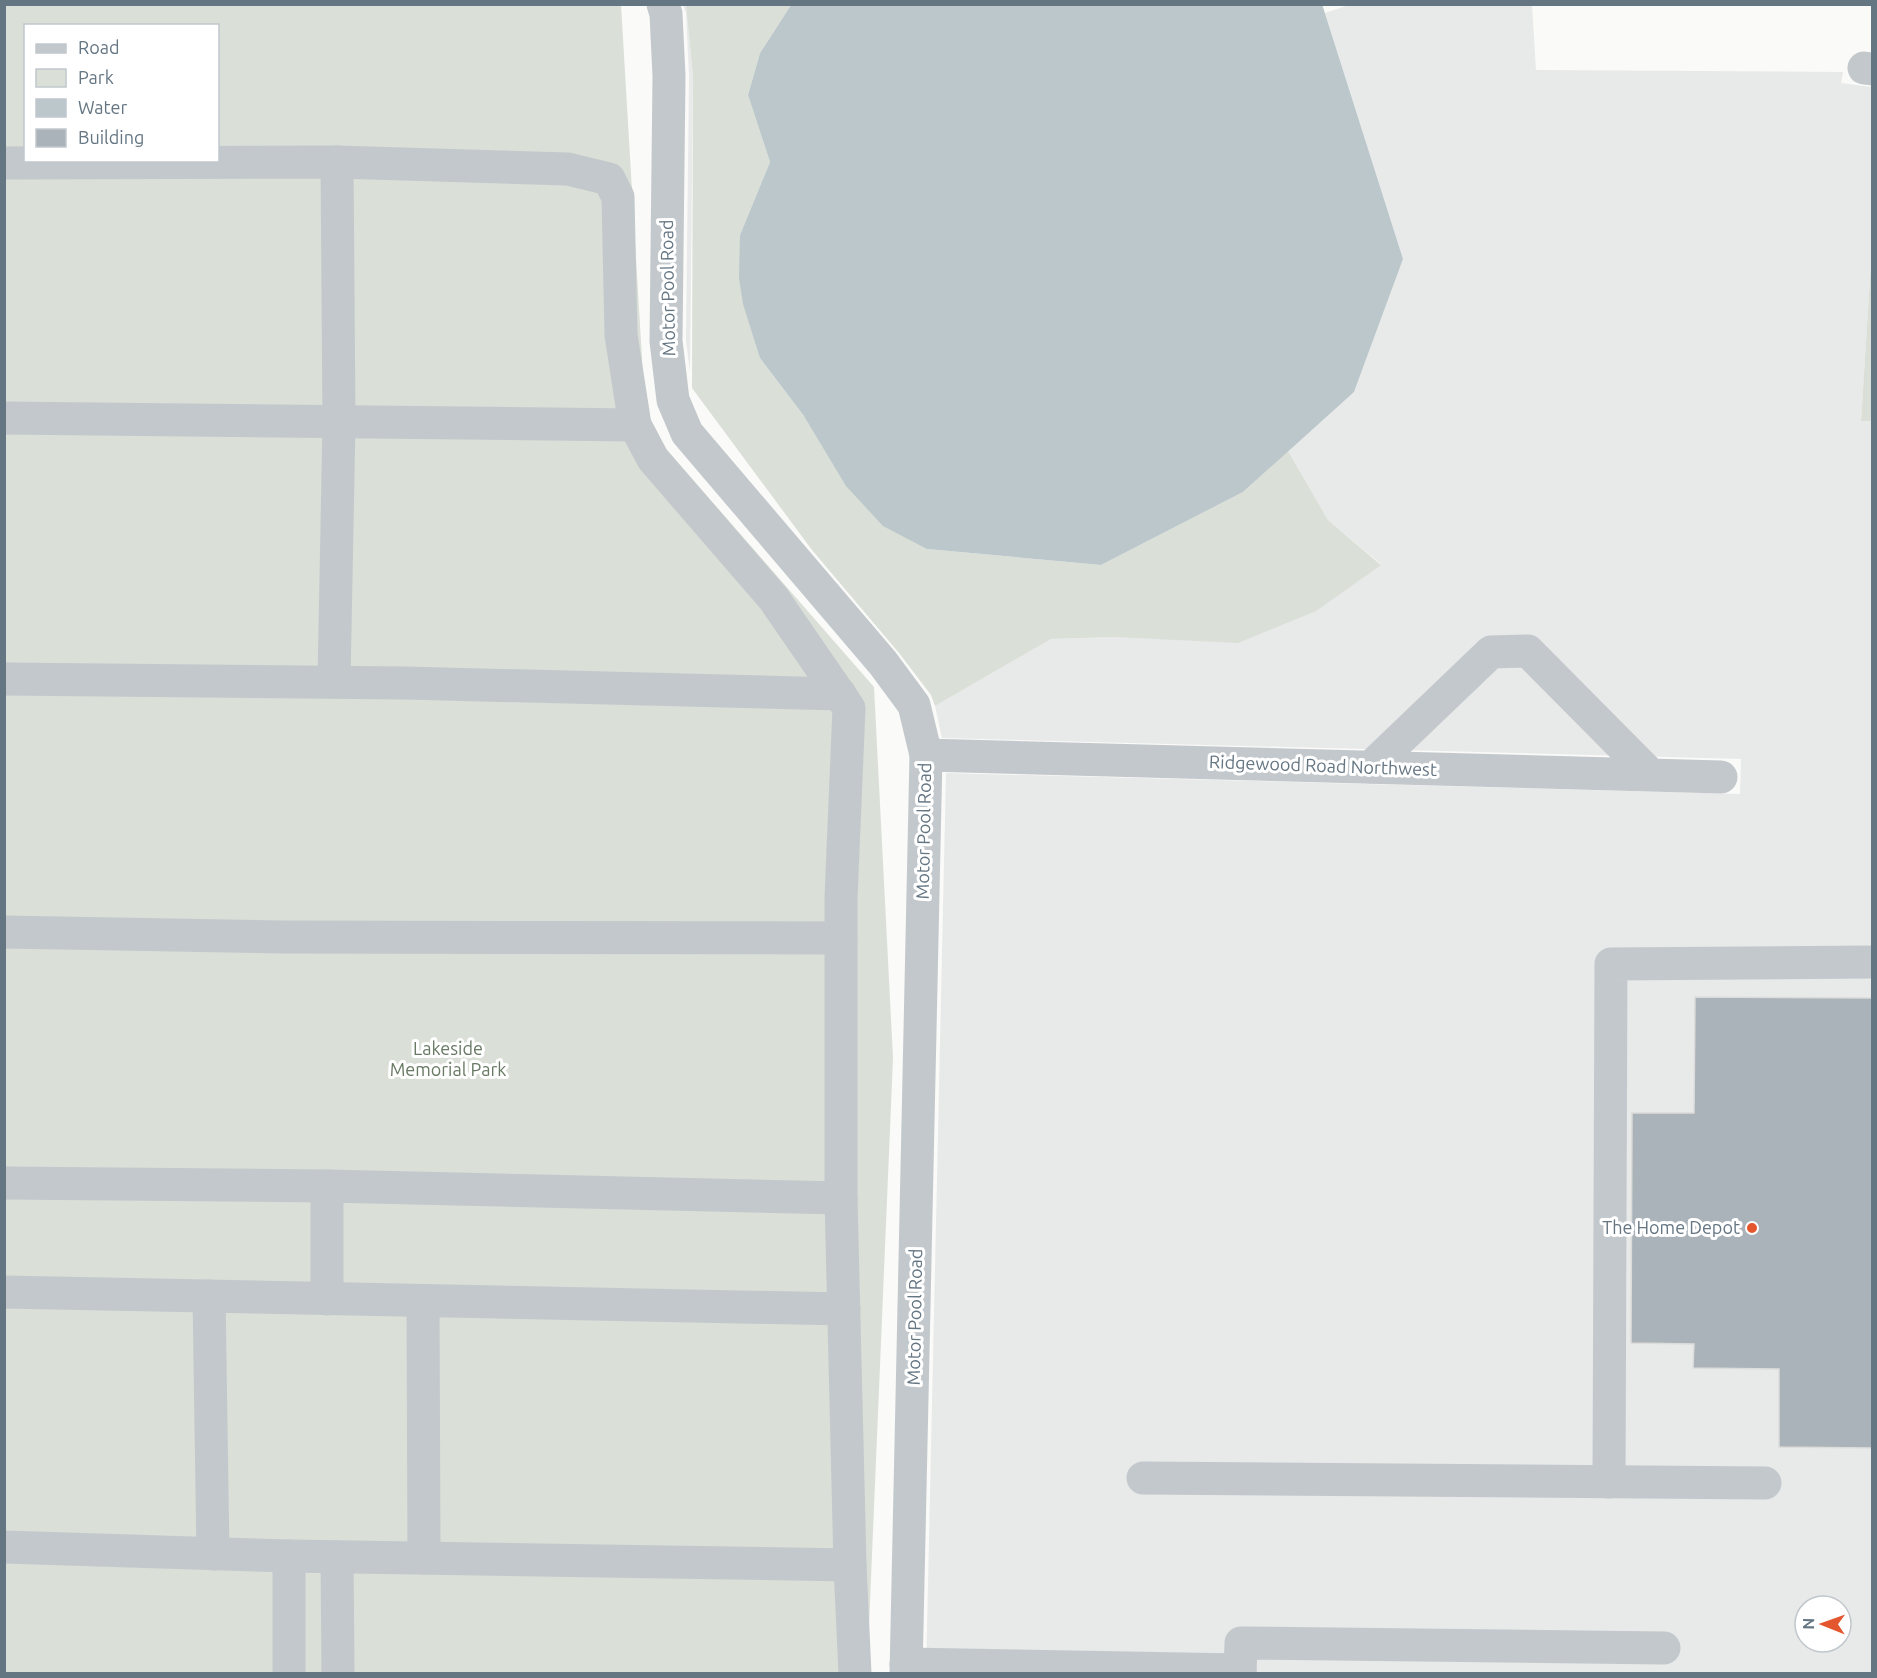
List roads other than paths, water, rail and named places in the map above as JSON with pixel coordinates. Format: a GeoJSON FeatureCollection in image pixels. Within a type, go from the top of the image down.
{"type":"FeatureCollection","features":[{"type":"Feature","properties":{"kind":"street","name":"Motor Pool Road"},"geometry":{"type":"LineString","coordinates":[[663,4],[666,14],[669,76],[666,341],[673,400],[687,433],[883,663],[914,705],[926,755],[906,1669]]}},
{"type":"Feature","properties":{"kind":"street"},"geometry":{"type":"LineString","coordinates":[[4,163],[337,162],[568,169],[609,179],[618,197],[621,335],[635,425],[653,459],[774,599],[849,708],[842,938],[841,1198],[855,1674]]}},
{"type":"Feature","properties":{"kind":"street"},"geometry":{"type":"LineString","coordinates":[[334,682],[339,422],[337,162]]}},
{"type":"Feature","properties":{"kind":"street"},"geometry":{"type":"LineString","coordinates":[[4,418],[635,425]]}},
{"type":"Feature","properties":{"kind":"street"},"geometry":{"type":"LineString","coordinates":[[1371,767],[1491,652],[1528,651],[1650,774]]}},
{"type":"Feature","properties":{"kind":"street"},"geometry":{"type":"LineString","coordinates":[[4,679],[334,682],[840,694]]}},
{"type":"Feature","properties":{"kind":"street","name":"Ridgewood Road Northwest"},"geometry":{"type":"LineString","coordinates":[[926,755],[1721,777]]}},
{"type":"Feature","properties":{"kind":"street"},"geometry":{"type":"LineString","coordinates":[[4,932],[284,937],[842,938]]}},
{"type":"Feature","properties":{"kind":"street"},"geometry":{"type":"LineString","coordinates":[[1609,1482],[1611,964],[1872,962]]}},
{"type":"Feature","properties":{"kind":"street"},"geometry":{"type":"LineString","coordinates":[[4,1183],[327,1186],[841,1198]]}},
{"type":"Feature","properties":{"kind":"street"},"geometry":{"type":"LineString","coordinates":[[327,1186],[327,1299]]}},
{"type":"Feature","properties":{"kind":"street"},"geometry":{"type":"LineString","coordinates":[[4,1292],[844,1309]]}},
{"type":"Feature","properties":{"kind":"street"},"geometry":{"type":"LineString","coordinates":[[209,1296],[213,1554]]}},
{"type":"Feature","properties":{"kind":"street"},"geometry":{"type":"LineString","coordinates":[[423,1301],[424,1558]]}},
{"type":"Feature","properties":{"kind":"street"},"geometry":{"type":"LineString","coordinates":[[1143,1478],[1765,1483]]}},
{"type":"Feature","properties":{"kind":"street"},"geometry":{"type":"LineString","coordinates":[[4,1548],[338,1557],[850,1565]]}},
{"type":"Feature","properties":{"kind":"street"},"geometry":{"type":"LineString","coordinates":[[289,1556],[289,1674]]}},
{"type":"Feature","properties":{"kind":"street"},"geometry":{"type":"LineString","coordinates":[[338,1557],[338,1674]]}},
{"type":"Feature","properties":{"kind":"street"},"geometry":{"type":"LineString","coordinates":[[906,1669],[1240,1672],[1241,1643],[1664,1648]]}},
{"type":"Feature","properties":{"kind":"water"},"geometry":{"type":"Polygon","coordinates":[[[1322,4],[1403,259],[1354,392],[1243,492],[1101,565],[927,549],[883,526],[846,486],[804,416],[760,358],[743,304],[739,278],[740,235],[770,162],[748,95],[760,53],[791,5],[1322,4]]]}},
{"type":"Feature","properties":{"kind":"place","name":"The Home Depot"},"geometry":{"type":"Point","coordinates":[1752,1228]}},
{"type":"Feature","properties":{"kind":"park label","name":"Lakeside Memorial Park"},"geometry":{"type":"Point","coordinates":[448,1059]}}]}
